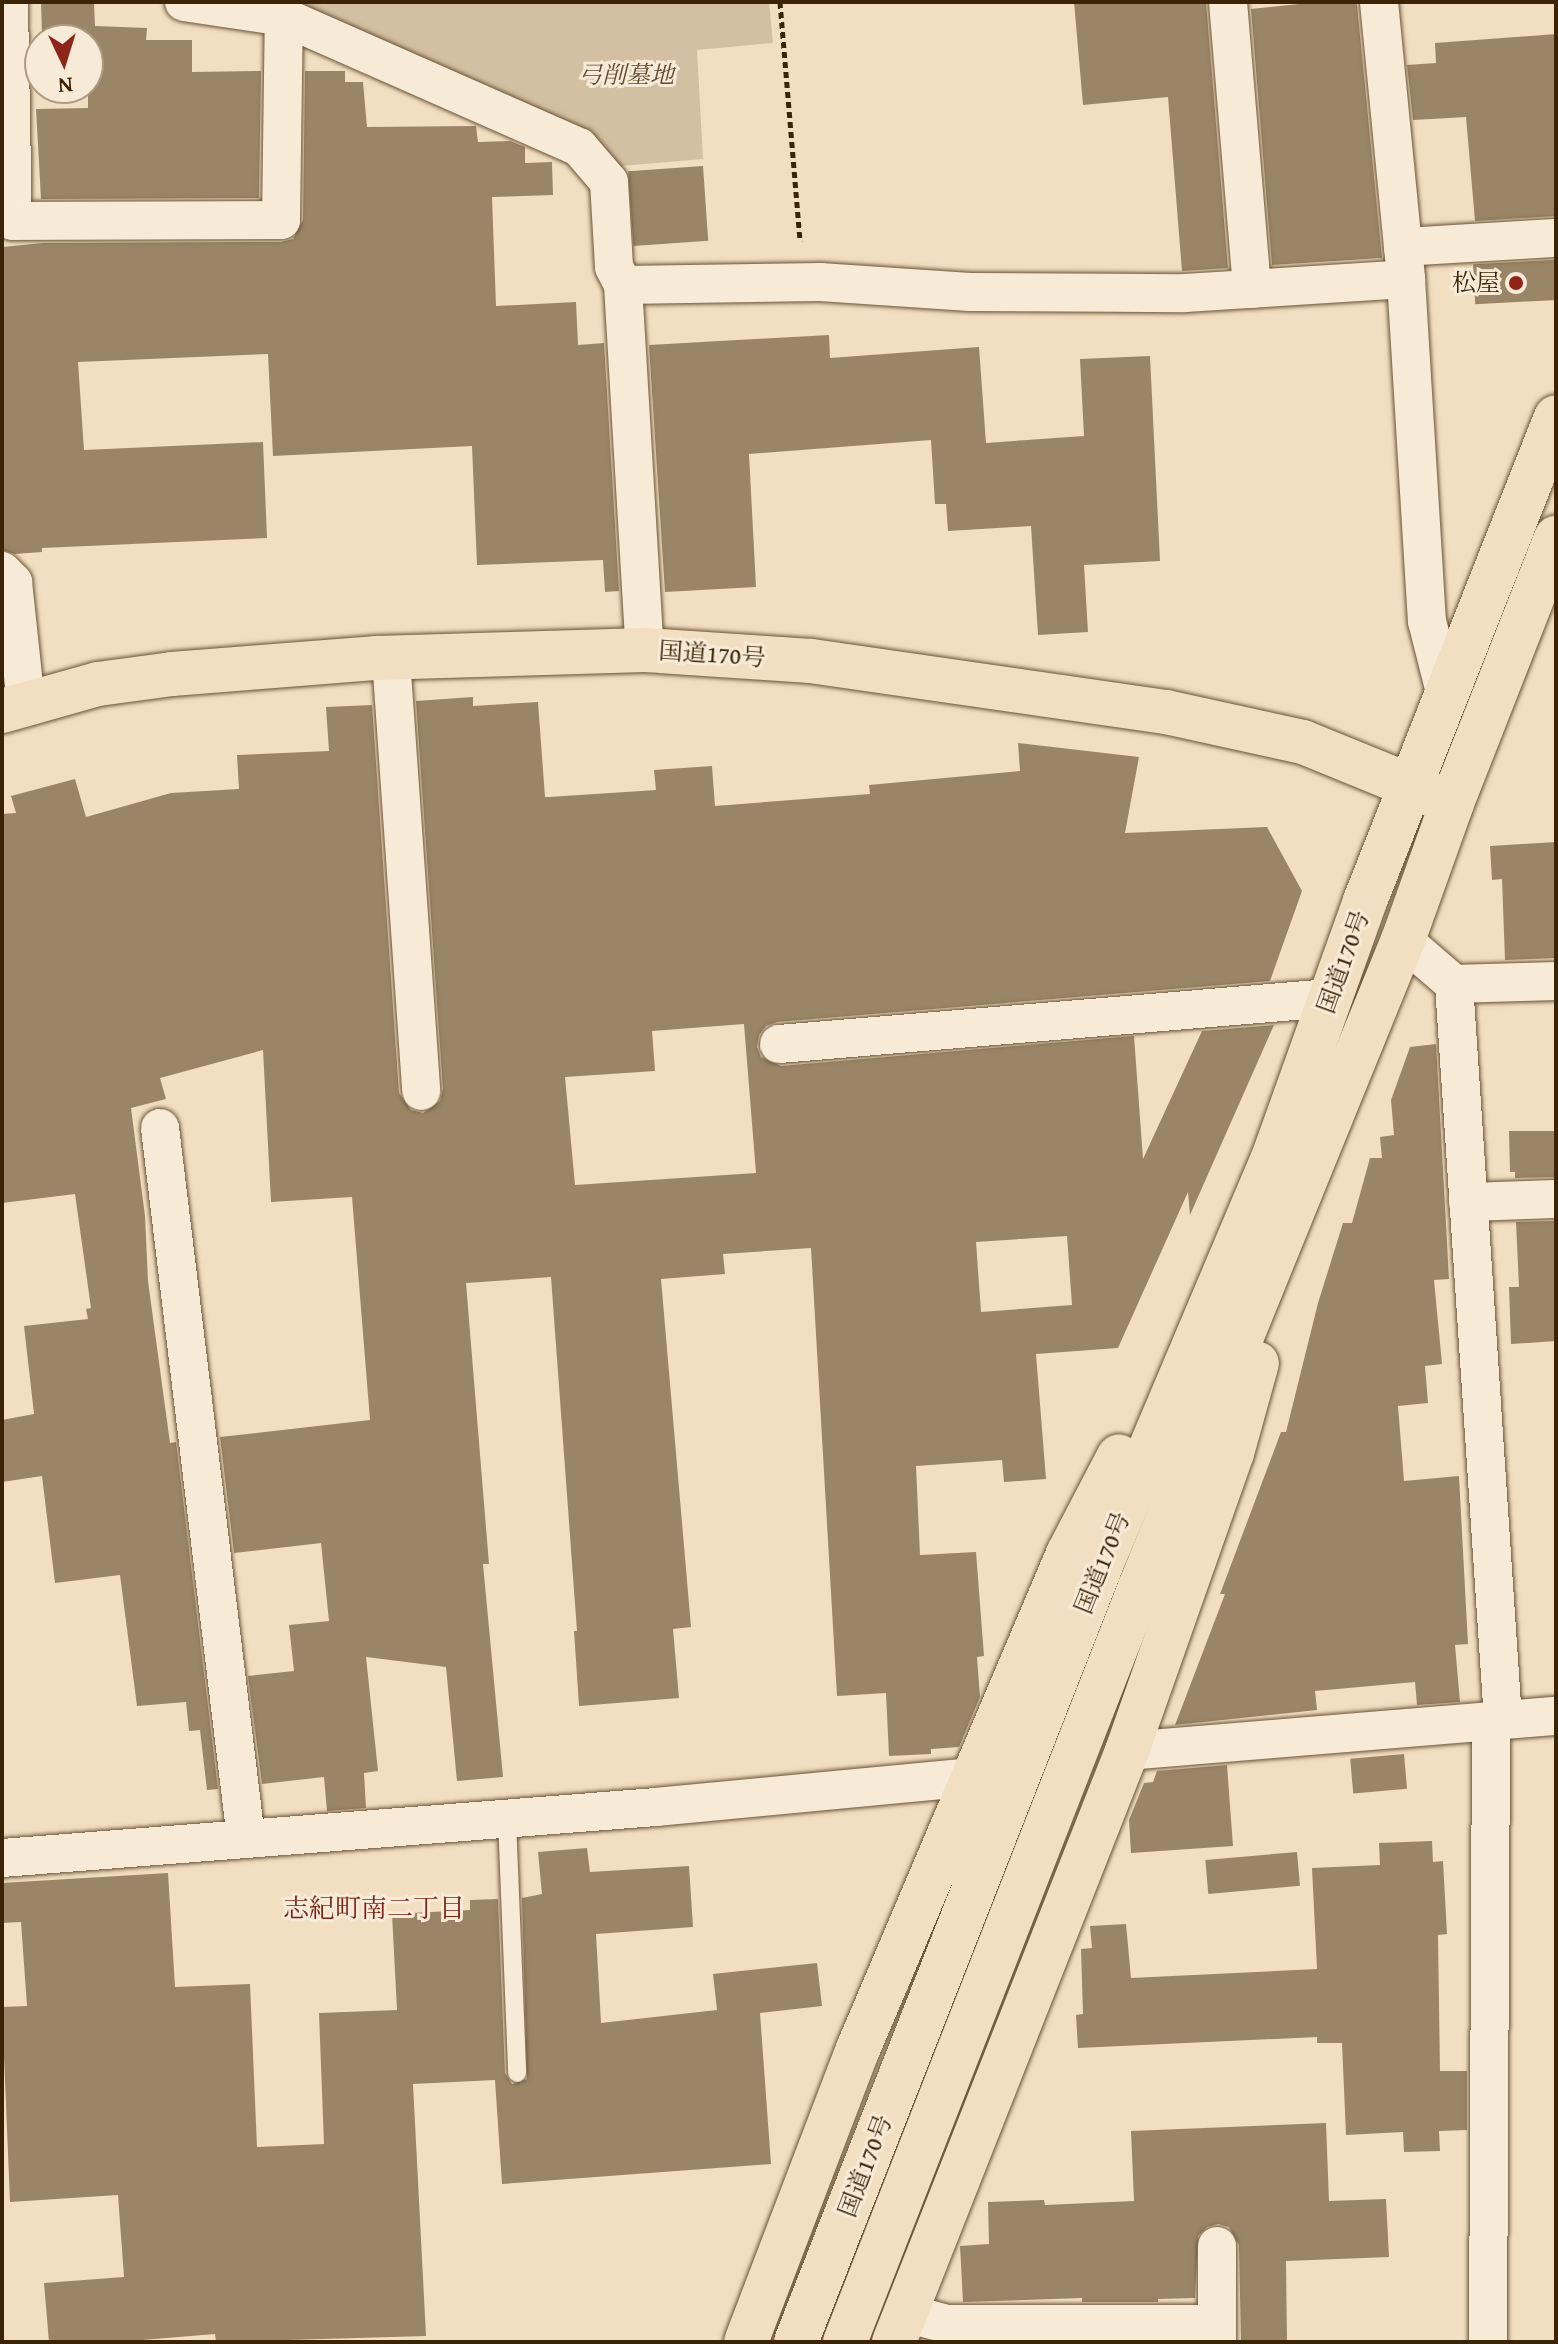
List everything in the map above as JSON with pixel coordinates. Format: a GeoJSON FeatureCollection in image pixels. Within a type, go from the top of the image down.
{"type":"FeatureCollection","features":[{"type":"Feature","properties":{"kind":"highway","name":"国道170号"},"geometry":{"type":"LineString","coordinates":[[847,2336],[1140,1587],[1290,1168],[1330,998],[1445,692],[1556,417]]}},
{"type":"Feature","properties":{"kind":"highway","name":"国道170号"},"geometry":{"type":"LineString","coordinates":[[801,2329],[1101,1565],[1290,1168],[1403,940],[1452,803],[1556,538]]}},
{"type":"Feature","properties":{"kind":"highway","name":"国道170号"},"geometry":{"type":"LineString","coordinates":[[14,707],[98,684],[172,674],[391,658],[645,650],[811,661],[1166,712],[1303,742],[1452,803]]}},
{"type":"Feature","properties":{"kind":"highway"},"geometry":{"type":"LineString","coordinates":[[900,2327],[1127,1751],[1232,1453],[1290,1168]]}},
{"type":"Feature","properties":{"kind":"highway"},"geometry":{"type":"LineString","coordinates":[[746,2342],[858,2049],[1068,1554],[1290,1168]]}},
{"type":"Feature","properties":{"kind":"street"},"geometry":{"type":"LineString","coordinates":[[9,2],[13,221],[281,220],[284,17]]}},
{"type":"Feature","properties":{"kind":"street"},"geometry":{"type":"LineString","coordinates":[[184,2],[284,17],[579,147],[609,182],[614,267],[623,285],[645,650]]}},
{"type":"Feature","properties":{"kind":"street"},"geometry":{"type":"LineString","coordinates":[[1228,2],[1252,289]]}},
{"type":"Feature","properties":{"kind":"street"},"geometry":{"type":"LineString","coordinates":[[1379,2],[1404,263],[1427,621],[1445,692]]}},
{"type":"Feature","properties":{"kind":"street"},"geometry":{"type":"LineString","coordinates":[[623,285],[803,282],[970,292],[1185,293],[1252,289],[1556,238]]}},
{"type":"Feature","properties":{"kind":"street"},"geometry":{"type":"LineString","coordinates":[[2,571],[13,582],[14,707]]}},
{"type":"Feature","properties":{"kind":"street"},"geometry":{"type":"LineString","coordinates":[[391,658],[421,1091]]}},
{"type":"Feature","properties":{"kind":"street"},"geometry":{"type":"LineString","coordinates":[[1403,940],[1454,984],[1556,981]]}},
{"type":"Feature","properties":{"kind":"street"},"geometry":{"type":"LineString","coordinates":[[1454,984],[1497,1720],[1488,2342]]}},
{"type":"Feature","properties":{"kind":"street"},"geometry":{"type":"LineString","coordinates":[[779,1044],[1330,998]]}},
{"type":"Feature","properties":{"kind":"street"},"geometry":{"type":"LineString","coordinates":[[160,1128],[246,1839]]}},
{"type":"Feature","properties":{"kind":"street"},"geometry":{"type":"LineString","coordinates":[[1468,1202],[1556,1199]]}},
{"type":"Feature","properties":{"kind":"street"},"geometry":{"type":"LineString","coordinates":[[1127,1751],[1556,1716]]}},
{"type":"Feature","properties":{"kind":"street"},"geometry":{"type":"LineString","coordinates":[[2,1858],[507,1819],[973,1777]]}},
{"type":"Feature","properties":{"kind":"street"},"geometry":{"type":"LineString","coordinates":[[900,2327],[947,2324],[1217,2333],[1217,2246]]}},
{"type":"Feature","properties":{"kind":"lane"},"geometry":{"type":"LineString","coordinates":[[507,1819],[517,2073]]}},
{"type":"Feature","properties":{"kind":"path"},"geometry":{"type":"LineString","coordinates":[[780,2],[803,282]]}},
{"type":"Feature","properties":{"kind":"green space","name":"弓削墓地"},"geometry":{"type":"Polygon","coordinates":[[[268,2],[769,2],[773,43],[697,50],[703,159],[621,166],[579,131],[268,2]]]}},
{"type":"Feature","properties":{"kind":"building"},"geometry":{"type":"Polygon","coordinates":[[[41,2],[94,2],[95,24],[42,24],[41,2]]]}},
{"type":"Feature","properties":{"kind":"building"},"geometry":{"type":"Polygon","coordinates":[[[1074,2],[1206,2],[1228,268],[1182,271],[1168,97],[1083,105],[1074,2]]]}},
{"type":"Feature","properties":{"kind":"building"},"geometry":{"type":"Polygon","coordinates":[[[1318,2],[1355,2],[1357,5],[1382,258],[1272,265],[1251,9],[1318,2]]]}},
{"type":"Feature","properties":{"kind":"building"},"geometry":{"type":"Polygon","coordinates":[[[104,26],[147,28],[146,40],[192,40],[192,72],[261,71],[259,198],[41,199],[36,109],[88,108],[88,104],[104,104],[104,26]]]}},
{"type":"Feature","properties":{"kind":"building"},"geometry":{"type":"Polygon","coordinates":[[[1556,34],[1556,216],[1475,221],[1466,117],[1413,120],[1407,65],[1436,63],[1435,43],[1556,34]]]}},
{"type":"Feature","properties":{"kind":"building"},"geometry":{"type":"Polygon","coordinates":[[[305,71],[345,71],[345,82],[363,82],[367,127],[476,126],[478,142],[510,141],[525,147],[525,163],[552,162],[553,195],[492,197],[496,306],[576,302],[578,345],[604,343],[619,591],[605,592],[603,560],[477,565],[472,446],[273,456],[268,354],[78,362],[84,450],[263,442],[267,538],[42,548],[42,552],[15,554],[2,550],[2,247],[43,243],[281,242],[293,239],[303,220],[305,71]]]}},
{"type":"Feature","properties":{"kind":"building"},"geometry":{"type":"Polygon","coordinates":[[[703,166],[708,241],[633,246],[628,171],[703,166]]]}},
{"type":"Feature","properties":{"kind":"building"},"geometry":{"type":"Polygon","coordinates":[[[1554,260],[1556,300],[1475,304],[1473,264],[1554,260]]]}},
{"type":"Feature","properties":{"kind":"building"},"geometry":{"type":"Polygon","coordinates":[[[829,335],[830,358],[979,347],[986,443],[1084,436],[1080,359],[1150,356],[1160,561],[1084,565],[1088,632],[1038,635],[1031,526],[948,531],[946,504],[935,504],[931,440],[749,454],[756,587],[665,592],[649,345],[829,335]]]}},
{"type":"Feature","properties":{"kind":"building"},"geometry":{"type":"Polygon","coordinates":[[[473,697],[473,706],[538,702],[545,797],[656,790],[654,770],[712,766],[715,806],[870,794],[869,785],[1020,771],[1018,743],[1139,757],[1125,833],[1267,827],[1302,891],[1270,981],[777,1022],[766,1026],[759,1035],[757,1047],[761,1057],[781,1066],[1134,1036],[1143,1159],[1202,1031],[1274,1025],[1190,1215],[1188,1192],[1118,1348],[1036,1354],[1046,1479],[1004,1482],[1002,1460],[916,1466],[920,1555],[976,1552],[984,1656],[977,1657],[980,1697],[959,1747],[931,1749],[931,1754],[889,1756],[886,1693],[837,1696],[811,1248],[723,1254],[725,1274],[661,1279],[691,1627],[673,1629],[679,1698],[579,1706],[574,1631],[577,1631],[551,1277],[466,1283],[489,1564],[483,1564],[503,1777],[457,1781],[446,1667],[366,1657],[378,1771],[364,1773],[366,1808],[327,1811],[324,1777],[262,1784],[248,1676],[294,1671],[289,1625],[329,1621],[321,1543],[234,1553],[220,1437],[370,1420],[352,1197],[271,1202],[263,1050],[160,1078],[166,1099],[131,1108],[145,1216],[148,1281],[170,1443],[176,1442],[218,1789],[207,1790],[200,1730],[189,1731],[186,1702],[137,1706],[120,1575],[55,1583],[42,1476],[2,1482],[2,1420],[34,1414],[24,1326],[88,1319],[86,1309],[91,1308],[75,1194],[2,1203],[2,814],[16,813],[11,796],[75,779],[86,817],[171,793],[239,789],[237,755],[329,751],[326,707],[372,705],[399,1093],[411,1110],[423,1113],[440,1101],[443,1089],[416,701],[473,697]],[[744,1024],[652,1031],[655,1071],[565,1077],[575,1185],[756,1173],[744,1024]],[[1067,1236],[976,1242],[981,1312],[1072,1305],[1067,1236]]]}},
{"type":"Feature","properties":{"kind":"building"},"geometry":{"type":"Polygon","coordinates":[[[1556,842],[1556,958],[1505,960],[1502,879],[1492,880],[1490,846],[1556,842]]]}},
{"type":"Feature","properties":{"kind":"building"},"geometry":{"type":"Polygon","coordinates":[[[1436,1044],[1449,1279],[1434,1280],[1442,1364],[1425,1366],[1428,1403],[1398,1406],[1404,1481],[1459,1476],[1468,1644],[1455,1645],[1460,1702],[1417,1705],[1415,1682],[1315,1691],[1317,1710],[1175,1725],[1225,1594],[1220,1594],[1281,1432],[1286,1432],[1318,1303],[1343,1223],[1352,1223],[1370,1158],[1382,1158],[1380,1137],[1394,1135],[1391,1100],[1410,1047],[1436,1044]]]}},
{"type":"Feature","properties":{"kind":"building"},"geometry":{"type":"Polygon","coordinates":[[[1509,1131],[1556,1131],[1556,1177],[1515,1178],[1515,1172],[1510,1172],[1509,1131]]]}},
{"type":"Feature","properties":{"kind":"building"},"geometry":{"type":"Polygon","coordinates":[[[1556,1221],[1556,1341],[1511,1344],[1509,1287],[1519,1287],[1516,1222],[1556,1221]]]}},
{"type":"Feature","properties":{"kind":"building"},"geometry":{"type":"Polygon","coordinates":[[[1404,1754],[1407,1789],[1353,1794],[1350,1759],[1404,1754]]]}},
{"type":"Feature","properties":{"kind":"building"},"geometry":{"type":"Polygon","coordinates":[[[1227,1765],[1233,1846],[1131,1853],[1129,1820],[1144,1783],[1153,1782],[1157,1771],[1227,1765]]]}},
{"type":"Feature","properties":{"kind":"building"},"geometry":{"type":"Polygon","coordinates":[[[1432,1841],[1433,1862],[1443,1861],[1447,1934],[1438,1935],[1440,2071],[1467,2071],[1467,2130],[1439,2131],[1440,2151],[1404,2152],[1403,2132],[1346,2135],[1342,2043],[1317,2043],[1317,2037],[1078,2048],[1076,2015],[1083,2014],[1081,1949],[1092,1948],[1090,1926],[1126,1924],[1131,1978],[1317,1969],[1312,1868],[1380,1865],[1379,1843],[1432,1841]]]}},
{"type":"Feature","properties":{"kind":"building"},"geometry":{"type":"Polygon","coordinates":[[[587,1848],[590,1872],[689,1866],[693,1927],[596,1934],[601,2023],[717,2010],[713,1974],[817,1963],[822,2006],[760,2013],[771,2164],[502,2184],[495,2080],[413,2084],[426,2336],[216,2342],[215,2334],[118,2342],[49,2342],[44,2283],[124,2277],[118,2195],[10,2202],[2,2007],[27,2006],[21,1922],[2,1923],[2,1883],[168,1873],[175,1987],[250,1984],[257,2147],[324,2144],[319,2013],[397,2010],[392,1914],[470,1910],[470,1900],[498,1899],[505,2073],[512,2084],[527,2079],[522,1898],[542,1894],[538,1852],[587,1848]]]}},
{"type":"Feature","properties":{"kind":"building"},"geometry":{"type":"Polygon","coordinates":[[[1297,1852],[1300,1886],[1208,1894],[1205,1860],[1297,1852]]]}},
{"type":"Feature","properties":{"kind":"building"},"geometry":{"type":"Polygon","coordinates":[[[1326,2123],[1329,2201],[1386,2199],[1389,2257],[1286,2261],[1287,2342],[1241,2342],[1239,2245],[1229,2227],[1218,2224],[1207,2227],[1198,2236],[1195,2298],[1158,2299],[1158,2302],[1082,2302],[1082,2298],[963,2302],[960,2246],[989,2244],[988,2202],[1044,2200],[1045,2205],[1134,2201],[1131,2131],[1326,2123]]]}},
{"type":"Feature","properties":{"kind":"place","name":"松屋"},"geometry":{"type":"Point","coordinates":[1516,283]}},
{"type":"Feature","properties":{"kind":"district","name":"志紀町南二丁目"},"geometry":{"type":"Point","coordinates":[374,1908]}}]}
